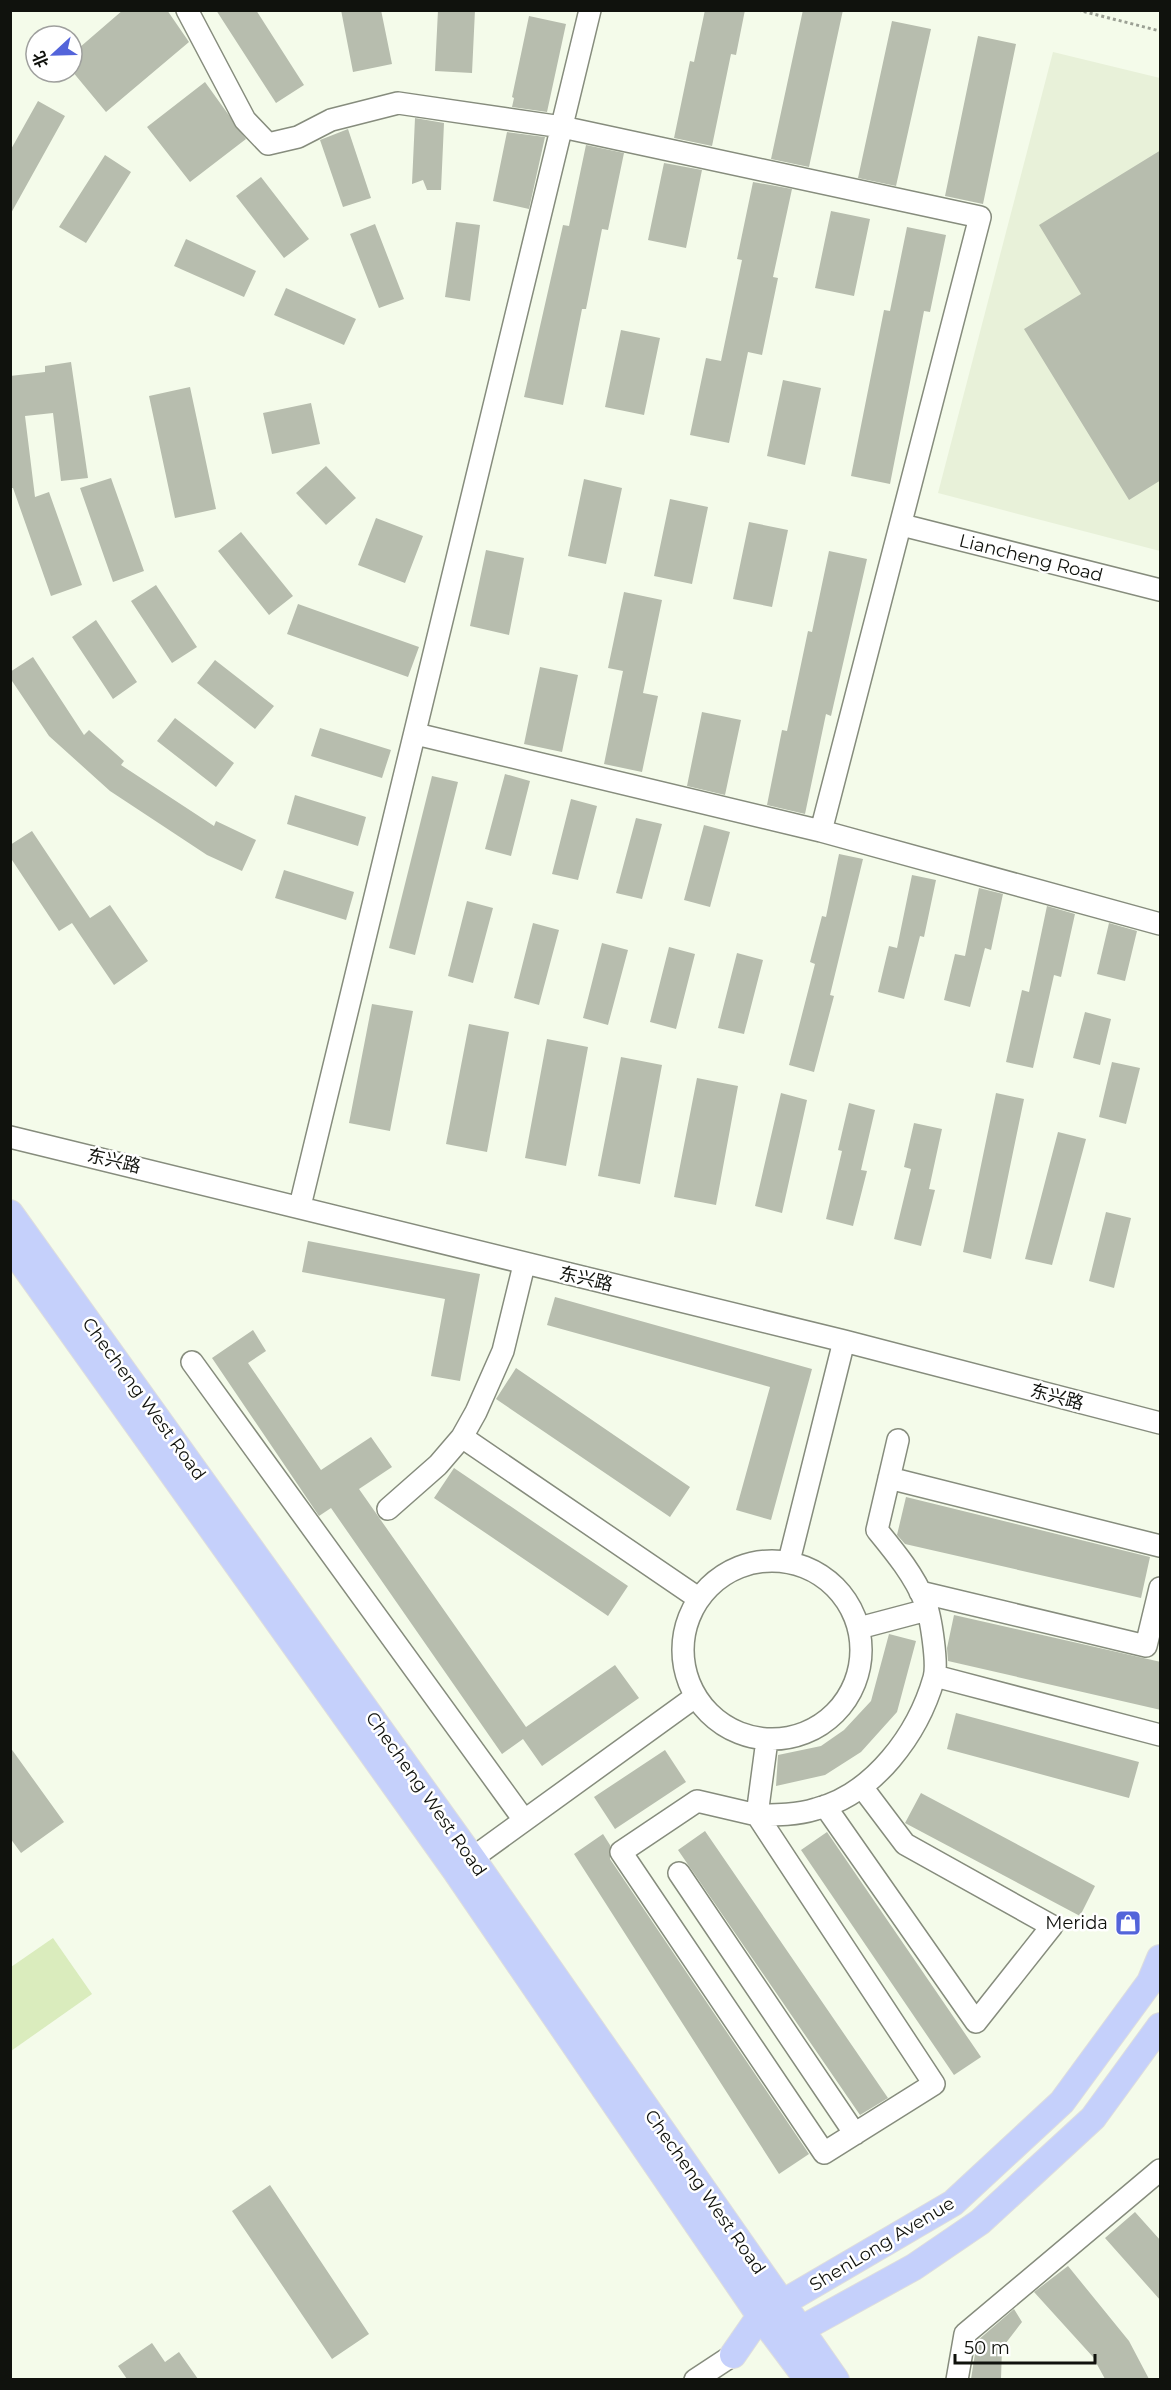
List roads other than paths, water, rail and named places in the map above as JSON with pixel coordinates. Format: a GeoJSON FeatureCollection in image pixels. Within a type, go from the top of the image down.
{"type":"FeatureCollection","features":[{"type":"Feature","properties":{"kind":"main road","name":"Checheng West Road"},"geometry":{"type":"LineString","coordinates":[[10,1213],[463,1864],[760,2316],[790,2336],[836,2379]]}},
{"type":"Feature","properties":{"kind":"main road","name":"Checheng West Road"},"geometry":{"type":"LineString","coordinates":[[10,1246],[783,2303],[790,2336],[808,2379]]}},
{"type":"Feature","properties":{"kind":"main road","name":"ShenLong Avenue"},"geometry":{"type":"LineString","coordinates":[[733,2355],[760,2316],[953,2203],[1062,2102],[1150,1982],[1160,1959]]}},
{"type":"Feature","properties":{"kind":"main road","name":"ShenLong Avenue"},"geometry":{"type":"LineString","coordinates":[[733,2355],[790,2336],[914,2267],[980,2222],[1094,2118],[1161,2026]]}},
{"type":"Feature","properties":{"kind":"street"},"geometry":{"type":"LineString","coordinates":[[187,10],[245,120],[268,144],[298,136],[331,120],[398,103],[562,127],[980,217],[821,831]]}},
{"type":"Feature","properties":{"kind":"street"},"geometry":{"type":"LineString","coordinates":[[300,1206],[590,10]]}},
{"type":"Feature","properties":{"kind":"street","name":"Liancheng Road"},"geometry":{"type":"LineString","coordinates":[[902,525],[1161,590]]}},
{"type":"Feature","properties":{"kind":"street"},"geometry":{"type":"LineString","coordinates":[[416,735],[821,831],[1161,924]]}},
{"type":"Feature","properties":{"kind":"street","name":"东兴路"},"geometry":{"type":"LineString","coordinates":[[10,1137],[300,1206],[524,1264],[844,1341],[1161,1423]]}},
{"type":"Feature","properties":{"kind":"street"},"geometry":{"type":"LineString","coordinates":[[388,1509],[438,1466],[462,1437],[503,1351],[524,1264]]}},
{"type":"Feature","properties":{"kind":"street"},"geometry":{"type":"LineString","coordinates":[[789,1561],[844,1341]]}},
{"type":"Feature","properties":{"kind":"street"},"geometry":{"type":"LineString","coordinates":[[192,1362],[524,1820]]}},
{"type":"Feature","properties":{"kind":"street"},"geometry":{"type":"LineString","coordinates":[[462,1437],[698,1598]]}},
{"type":"Feature","properties":{"kind":"street"},"geometry":{"type":"LineString","coordinates":[[767,1740],[757,1815],[934,2084],[824,2152],[621,1852],[698,1801],[757,1815],[787,1815],[825,1806],[862,1787],[883,1768],[910,1733],[935,1677],[923,1601],[909,1571],[877,1530],[898,1440]]}},
{"type":"Feature","properties":{"kind":"street"},"geometry":{"type":"LineString","coordinates":[[889,1478],[1161,1546]]}},
{"type":"Feature","properties":{"kind":"street"},"geometry":{"type":"LineString","coordinates":[[768,1559],[789,1561],[808,1567],[826,1578],[840,1592],[859,1628],[861,1652],[858,1676],[848,1697],[833,1716],[813,1730],[791,1738],[767,1740],[739,1733],[714,1719],[696,1697],[687,1678],[682,1658],[685,1627],[698,1598],[712,1582],[738,1567],[768,1559]]}},
{"type":"Feature","properties":{"kind":"street"},"geometry":{"type":"LineString","coordinates":[[859,1628],[923,1601],[1146,1646],[1161,1588]]}},
{"type":"Feature","properties":{"kind":"street"},"geometry":{"type":"LineString","coordinates":[[935,1677],[1161,1735]]}},
{"type":"Feature","properties":{"kind":"street"},"geometry":{"type":"LineString","coordinates":[[463,1864],[696,1697]]}},
{"type":"Feature","properties":{"kind":"street"},"geometry":{"type":"LineString","coordinates":[[825,1806],[976,2022],[1052,1926],[905,1844],[862,1787]]}},
{"type":"Feature","properties":{"kind":"street"},"geometry":{"type":"LineString","coordinates":[[679,1873],[855,2134]]}},
{"type":"Feature","properties":{"kind":"street"},"geometry":{"type":"LineString","coordinates":[[957,2379],[964,2334],[1161,2169]]}},
{"type":"Feature","properties":{"kind":"street","name":"ShenLong Avenue"},"geometry":{"type":"LineString","coordinates":[[695,2379],[733,2355]]}},
{"type":"Feature","properties":{"kind":"place","name":"Merida"},"geometry":{"type":"Point","coordinates":[1128,1923]}}]}
